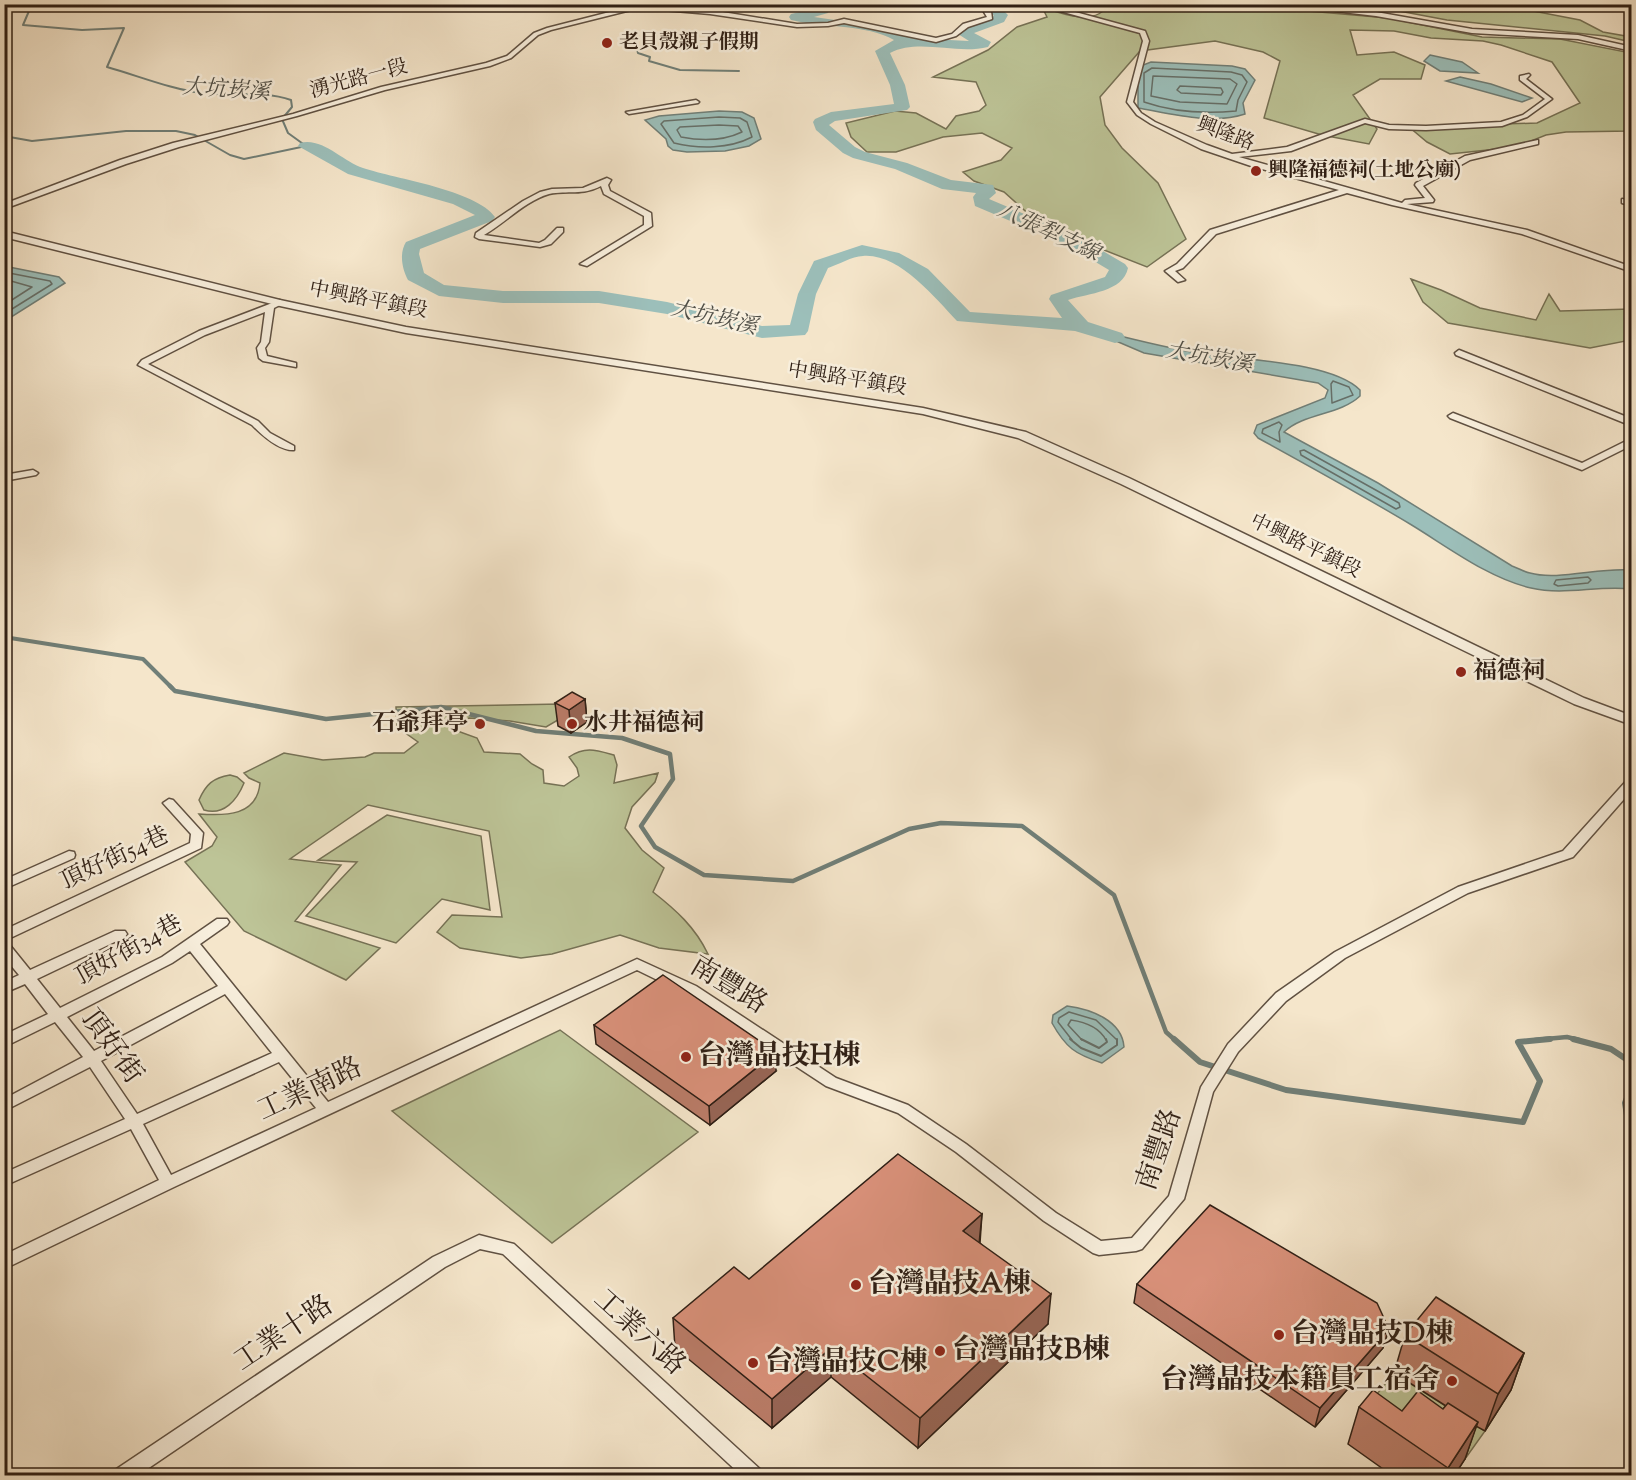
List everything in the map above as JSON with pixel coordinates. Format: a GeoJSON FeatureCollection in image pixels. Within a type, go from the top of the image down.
{"type":"FeatureCollection","features":[{"type":"Feature","properties":{"kind":"street","name":"湧光路一段"},"geometry":{"type":"LineString","coordinates":[[4,207],[123,162],[176,145],[295,115],[384,88],[488,65],[509,57],[536,34],[549,29],[650,4]]}},
{"type":"Feature","properties":{"kind":"street"},"geometry":{"type":"LineString","coordinates":[[640,7],[716,12],[783,25],[830,26],[840,22],[936,40],[954,35],[958,28],[964,25],[987,20],[990,18],[987,12],[989,10],[1010,4]]}},
{"type":"Feature","properties":{"kind":"street","name":"興隆路"},"geometry":{"type":"LineString","coordinates":[[1037,4],[1143,32],[1146,41],[1130,102],[1139,114],[1153,123],[1204,147],[1345,191],[1524,232],[1632,270]]}},
{"type":"Feature","properties":{"kind":"street"},"geometry":{"type":"LineString","coordinates":[[1277,4],[1365,13],[1472,31],[1578,37],[1632,48]]}},
{"type":"Feature","properties":{"kind":"street"},"geometry":{"type":"LineString","coordinates":[[1309,4],[1372,10],[1475,29],[1581,35],[1632,48]]}},
{"type":"Feature","properties":{"kind":"street"},"geometry":{"type":"LineString","coordinates":[[1231,155],[1288,149],[1365,121],[1389,127],[1426,128],[1502,124],[1525,116],[1549,99],[1523,80],[1522,77],[1527,75]]}},
{"type":"Feature","properties":{"kind":"street"},"geometry":{"type":"LineString","coordinates":[[629,112],[696,102]]}},
{"type":"Feature","properties":{"kind":"street"},"geometry":{"type":"LineString","coordinates":[[1392,203],[1430,200],[1419,185],[1468,158],[1535,142]]}},
{"type":"Feature","properties":{"kind":"street"},"geometry":{"type":"LineString","coordinates":[[560,230],[548,242],[540,245],[479,237],[539,195],[582,190],[607,180],[604,185],[607,192],[648,215],[648,226],[584,264]]}},
{"type":"Feature","properties":{"kind":"street"},"geometry":{"type":"LineString","coordinates":[[1181,280],[1169,271],[1180,266],[1213,232],[1345,191]]}},
{"type":"Feature","properties":{"kind":"street","name":"中興路平鎮段"},"geometry":{"type":"LineString","coordinates":[[4,234],[275,306],[406,330],[923,411],[1022,435],[1125,481],[1579,701],[1632,721]]}},
{"type":"Feature","properties":{"kind":"street"},"geometry":{"type":"LineString","coordinates":[[275,306],[266,342],[261,348],[263,358],[293,365]]}},
{"type":"Feature","properties":{"kind":"street"},"geometry":{"type":"LineString","coordinates":[[275,306],[202,333],[142,365],[255,423],[267,435],[291,448]]}},
{"type":"Feature","properties":{"kind":"street"},"geometry":{"type":"LineString","coordinates":[[1459,352],[1632,423]]}},
{"type":"Feature","properties":{"kind":"street"},"geometry":{"type":"LineString","coordinates":[[1454,416],[1582,467],[1632,441]]}},
{"type":"Feature","properties":{"kind":"street"},"geometry":{"type":"LineString","coordinates":[[4,478],[33,473]]}},
{"type":"Feature","properties":{"kind":"street","name":"南豐路"},"geometry":{"type":"LineString","coordinates":[[637,964],[691,990],[831,1082],[903,1109],[961,1148],[1050,1216],[1099,1248],[1136,1244],[1176,1199],[1206,1091],[1233,1048],[1281,997],[1340,955],[1463,890],[1568,854],[1632,782]]}},
{"type":"Feature","properties":{"kind":"street","name":"頂好街54巷"},"geometry":{"type":"LineString","coordinates":[[4,936],[196,845],[197,833],[169,803]]}},
{"type":"Feature","properties":{"kind":"street"},"geometry":{"type":"LineString","coordinates":[[4,885],[69,855]]}},
{"type":"Feature","properties":{"kind":"street","name":"頂好街34巷"},"geometry":{"type":"LineString","coordinates":[[4,1042],[167,960],[222,922]]}},
{"type":"Feature","properties":{"kind":"street"},"geometry":{"type":"LineString","coordinates":[[4,988],[120,934]]}},
{"type":"Feature","properties":{"kind":"street"},"geometry":{"type":"LineString","coordinates":[[192,944],[225,988],[326,1110]]}},
{"type":"Feature","properties":{"kind":"street","name":"頂好街"},"geometry":{"type":"LineString","coordinates":[[4,947],[92,1059],[134,1121],[168,1184]]}},
{"type":"Feature","properties":{"kind":"street","name":"工業南路"},"geometry":{"type":"LineString","coordinates":[[4,1263],[637,964]]}},
{"type":"Feature","properties":{"kind":"street"},"geometry":{"type":"LineString","coordinates":[[4,1106],[225,988]]}},
{"type":"Feature","properties":{"kind":"street"},"geometry":{"type":"LineString","coordinates":[[4,1180],[280,1056]]}},
{"type":"Feature","properties":{"kind":"street","name":"工業十路"},"geometry":{"type":"LineString","coordinates":[[121,1476],[439,1262],[479,1242]]}},
{"type":"Feature","properties":{"kind":"street","name":"工業六路"},"geometry":{"type":"LineString","coordinates":[[479,1242],[507,1249],[755,1476]]}},
{"type":"Feature","properties":{"kind":"green space"},"geometry":{"type":"Polygon","coordinates":[[[1109,4],[1228,4],[1272,10],[1285,9],[1388,18],[1482,37],[1560,39],[1631,53],[1631,131],[1566,132],[1546,135],[1516,147],[1450,154],[1427,142],[1409,127],[1537,123],[1580,103],[1552,62],[1483,41],[1431,38],[1394,31],[1350,30],[1357,55],[1394,52],[1425,65],[1421,79],[1380,79],[1353,95],[1377,129],[1369,144],[1322,135],[1264,118],[1280,61],[1263,52],[1215,41],[1140,51],[1100,97],[1105,125],[1122,148],[1158,183],[1186,239],[1147,267],[1041,225],[1004,192],[974,181],[963,172],[1001,160],[1012,148],[982,133],[943,137],[896,152],[867,152],[851,137],[846,123],[895,111],[916,113],[946,129],[956,116],[979,111],[986,105],[976,82],[933,77],[988,50],[1017,27],[1047,17],[1042,7],[1078,17],[1087,17],[1103,11],[1109,4]]]}},
{"type":"Feature","properties":{"kind":"green space"},"geometry":{"type":"Polygon","coordinates":[[[1367,5],[1515,5],[1523,9],[1580,20],[1603,32],[1631,37],[1631,42],[1605,36],[1447,20],[1367,5]]]}},
{"type":"Feature","properties":{"kind":"green space"},"geometry":{"type":"Polygon","coordinates":[[[1411,279],[1480,308],[1536,320],[1549,294],[1560,311],[1631,309],[1631,340],[1590,348],[1448,323],[1423,302],[1411,279]]]}},
{"type":"Feature","properties":{"kind":"green space"},"geometry":{"type":"Polygon","coordinates":[[[561,704],[575,710],[546,727],[469,718],[452,729],[477,738],[484,752],[520,754],[543,770],[544,783],[564,786],[579,776],[577,768],[569,757],[586,750],[614,755],[617,765],[614,783],[658,773],[655,782],[632,807],[625,828],[642,850],[664,868],[653,892],[684,920],[697,935],[708,954],[659,948],[620,935],[552,954],[521,958],[460,948],[437,932],[452,915],[502,917],[489,831],[368,805],[290,859],[341,865],[295,921],[380,948],[346,980],[244,931],[185,862],[212,846],[217,837],[199,814],[229,814],[246,808],[258,794],[260,783],[244,773],[284,753],[323,760],[365,757],[374,753],[404,753],[418,742],[397,727],[396,707],[561,704]]]}},
{"type":"Feature","properties":{"kind":"green space"},"geometry":{"type":"Polygon","coordinates":[[[230,775],[244,783],[234,801],[218,811],[204,810],[199,800],[204,790],[215,780],[230,775]]]}},
{"type":"Feature","properties":{"kind":"green space"},"geometry":{"type":"Polygon","coordinates":[[[387,815],[481,836],[490,910],[442,899],[396,943],[306,916],[357,862],[318,860],[387,815]]]}},
{"type":"Feature","properties":{"kind":"green space"},"geometry":{"type":"Polygon","coordinates":[[[560,1030],[698,1132],[552,1243],[392,1111],[560,1030]]]}},
{"type":"Feature","properties":{"kind":"green space"},"geometry":{"type":"Polygon","coordinates":[[[1394,1373],[1485,1431],[1465,1459],[1373,1399],[1394,1373]]]}},
{"type":"Feature","properties":{"kind":"water"},"geometry":{"type":"Polygon","coordinates":[[[1430,55],[1462,62],[1478,73],[1440,71],[1424,61],[1430,55]]]}},
{"type":"Feature","properties":{"kind":"water"},"geometry":{"type":"Polygon","coordinates":[[[1151,62],[1232,66],[1245,69],[1255,80],[1243,103],[1245,114],[1206,119],[1138,108],[1138,67],[1151,62]]]}},
{"type":"Feature","properties":{"kind":"water"},"geometry":{"type":"Polygon","coordinates":[[[1460,77],[1491,84],[1532,98],[1522,102],[1446,81],[1460,77]]]}},
{"type":"Feature","properties":{"kind":"water"},"geometry":{"type":"Polygon","coordinates":[[[719,111],[742,112],[754,118],[761,139],[749,146],[725,151],[673,150],[668,146],[666,139],[645,120],[659,116],[719,111]]]}},
{"type":"Feature","properties":{"kind":"water"},"geometry":{"type":"Polygon","coordinates":[[[4,266],[59,277],[65,283],[5,321],[4,266]]]}},
{"type":"Feature","properties":{"kind":"water"},"geometry":{"type":"Polygon","coordinates":[[[1081,326],[1197,353],[1307,367],[1346,380],[1360,390],[1360,396],[1342,407],[1302,421],[1284,432],[1378,483],[1512,566],[1541,575],[1631,570],[1631,589],[1544,590],[1499,577],[1258,438],[1254,433],[1257,425],[1325,398],[1328,390],[1318,383],[1144,353],[1081,326]]]}},
{"type":"Feature","properties":{"kind":"water"},"geometry":{"type":"Polygon","coordinates":[[[1067,1006],[1103,1017],[1117,1030],[1124,1047],[1102,1063],[1072,1049],[1062,1039],[1052,1023],[1053,1015],[1067,1006]]]}},
{"type":"Feature","properties":{"kind":"building"},"geometry":{"type":"Polygon","coordinates":[[[572,692],[585,699],[569,710],[555,703],[572,692]]]}},
{"type":"Feature","properties":{"kind":"building","name":"台灣晶技H棟"},"geometry":{"type":"Polygon","coordinates":[[[663,975],[776,1052],[709,1106],[594,1025],[663,975]]]}},
{"type":"Feature","properties":{"kind":"building"},"geometry":{"type":"Polygon","coordinates":[[[898,1154],[982,1214],[963,1231],[1051,1294],[920,1418],[831,1348],[772,1399],[673,1318],[734,1267],[749,1279],[898,1154]]]}},
{"type":"Feature","properties":{"kind":"building","name":"台灣晶技D棟"},"geometry":{"type":"Polygon","coordinates":[[[1210,1205],[1377,1303],[1389,1329],[1320,1408],[1137,1284],[1210,1205]]]}},
{"type":"Feature","properties":{"kind":"building"},"geometry":{"type":"Polygon","coordinates":[[[1436,1297],[1524,1353],[1498,1394],[1405,1335],[1436,1297]]]}},
{"type":"Feature","properties":{"kind":"building"},"geometry":{"type":"Polygon","coordinates":[[[1373,1390],[1402,1411],[1418,1391],[1443,1409],[1448,1403],[1478,1422],[1448,1468],[1359,1407],[1373,1390]]]}},
{"type":"Feature","properties":{"kind":"waterway","name":"大坑崁溪"},"geometry":{"type":"LineString","coordinates":[[4,136],[32,141],[126,131],[176,131],[195,135],[230,155],[244,159],[306,146],[288,133],[282,119],[292,107],[291,100],[258,94],[213,94],[190,91],[107,67],[124,28],[82,30],[23,25],[32,4]]}},
{"type":"Feature","properties":{"kind":"waterway","name":"八張犁支線"},"geometry":{"type":"LineString","coordinates":[[824,4],[823,10],[796,17],[884,31],[904,40],[900,42]]}},
{"type":"Feature","properties":{"kind":"waterway","name":"大坑崁溪"},"geometry":{"type":"LineString","coordinates":[[900,42],[960,46],[983,44],[984,42],[965,34],[966,31],[999,19],[1001,15],[991,6]]}},
{"type":"Feature","properties":{"kind":"waterway","name":"八張犁支線"},"geometry":{"type":"LineString","coordinates":[[900,42],[882,51],[898,85],[902,107],[831,117],[821,122],[822,127],[849,150],[859,155],[901,166],[948,185],[987,189],[988,193],[981,197],[981,202],[1073,241],[1119,268],[1117,277],[1112,281],[1058,299],[1061,306],[1081,326]]}},
{"type":"Feature","properties":{"kind":"waterway"},"geometry":{"type":"LineString","coordinates":[[632,44],[636,46],[638,53],[650,57],[649,61],[680,70],[739,71]]}},
{"type":"Feature","properties":{"kind":"waterway","name":"大坑崁溪"},"geometry":{"type":"LineString","coordinates":[[306,146],[325,153],[354,171],[459,200],[481,211],[486,217],[412,246],[410,254],[415,276],[439,290],[503,297],[599,297],[667,308],[762,332],[798,331],[807,294],[820,265],[862,250],[893,257],[922,273],[964,317],[1077,325],[1115,337]]}},
{"type":"Feature","properties":{"kind":"waterway"},"geometry":{"type":"LineString","coordinates":[[4,637],[143,659],[175,691],[326,719],[441,707],[536,731],[622,738],[670,754],[673,779],[641,826],[655,847],[704,875],[793,881],[909,829],[941,823],[1022,826],[1114,895],[1166,1032],[1175,1040]]}},
{"type":"Feature","properties":{"kind":"waterway"},"geometry":{"type":"LineString","coordinates":[[1535,1040],[1567,1037],[1579,1040]]}},
{"type":"Feature","properties":{"kind":"waterway"},"geometry":{"type":"LineString","coordinates":[[1174,1039],[1200,1062],[1286,1090],[1523,1122],[1540,1081],[1518,1042],[1550,1039]]}},
{"type":"Feature","properties":{"kind":"waterway"},"geometry":{"type":"LineString","coordinates":[[1573,1039],[1611,1049],[1632,1063]]}},
{"type":"Feature","properties":{"kind":"waterway"},"geometry":{"type":"LineString","coordinates":[[1632,1086],[1625,1103],[1632,1146]]}},
{"type":"Feature","properties":{"kind":"place","name":"老貝殼親子假期"},"geometry":{"type":"Point","coordinates":[607,43]}},
{"type":"Feature","properties":{"kind":"place","name":"興隆福德祠(土地公廟)"},"geometry":{"type":"Point","coordinates":[1256,171]}},
{"type":"Feature","properties":{"kind":"place","name":"福德祠"},"geometry":{"type":"Point","coordinates":[1461,672]}},
{"type":"Feature","properties":{"kind":"place","name":"石爺拜亭"},"geometry":{"type":"Point","coordinates":[480,724]}},
{"type":"Feature","properties":{"kind":"place","name":"水井福德祠"},"geometry":{"type":"Point","coordinates":[572,724]}},
{"type":"Feature","properties":{"kind":"place","name":"台灣晶技H棟"},"geometry":{"type":"Point","coordinates":[686,1057]}},
{"type":"Feature","properties":{"kind":"place","name":"台灣晶技A棟"},"geometry":{"type":"Point","coordinates":[856,1285]}},
{"type":"Feature","properties":{"kind":"place","name":"台灣晶技D棟"},"geometry":{"type":"Point","coordinates":[1279,1335]}},
{"type":"Feature","properties":{"kind":"place","name":"台灣晶技B棟"},"geometry":{"type":"Point","coordinates":[940,1351]}},
{"type":"Feature","properties":{"kind":"place","name":"台灣晶技C棟"},"geometry":{"type":"Point","coordinates":[753,1363]}},
{"type":"Feature","properties":{"kind":"place","name":"台灣晶技本籍員工宿舍"},"geometry":{"type":"Point","coordinates":[1452,1381]}}]}
